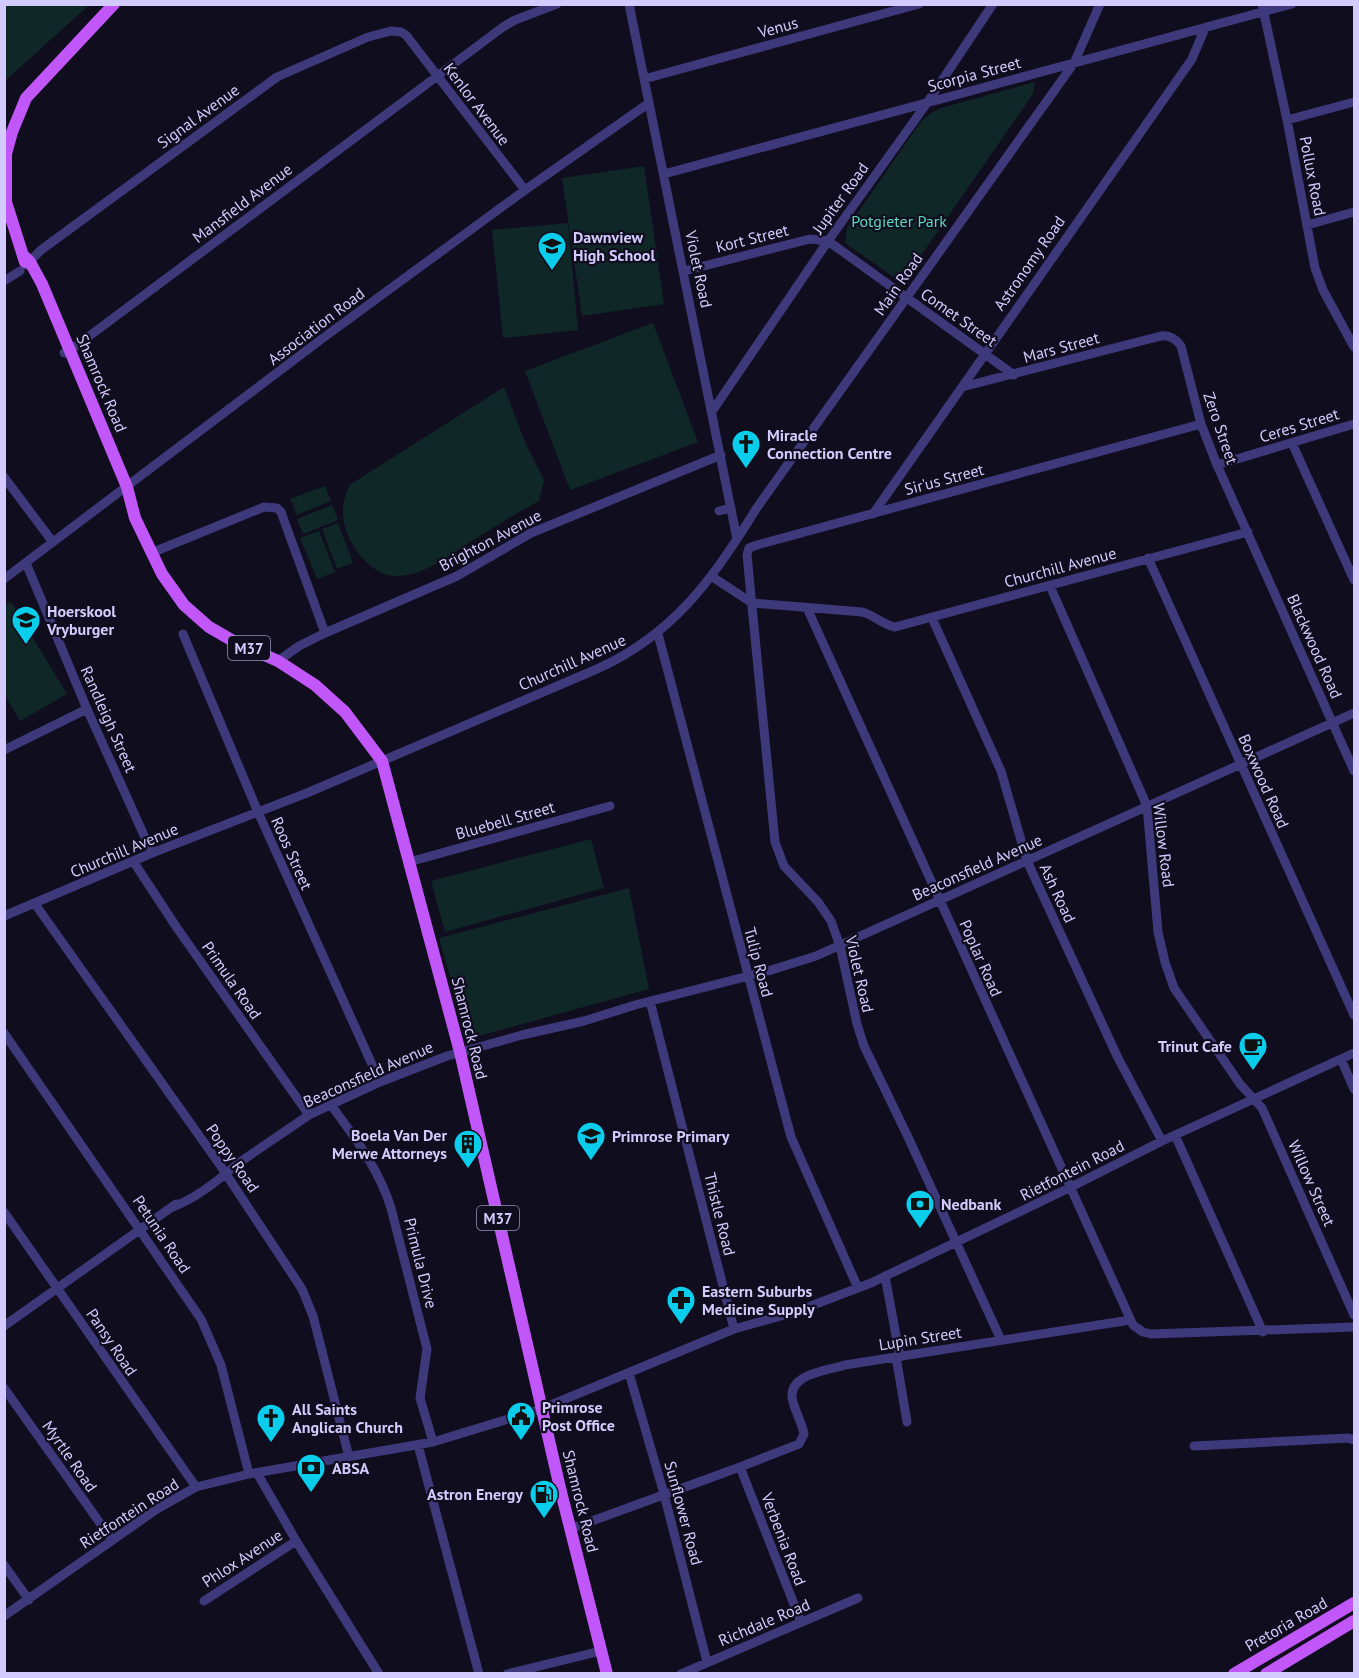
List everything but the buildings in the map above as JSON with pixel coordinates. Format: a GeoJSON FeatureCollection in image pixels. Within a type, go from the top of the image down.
{"type":"FeatureCollection","features":[{"type":"Feature","properties":{"kind":"main road","name":"M37"},"geometry":{"type":"LineString","coordinates":[[25,263],[6,202],[6,154],[12,132],[26,98],[114,4]]}},
{"type":"Feature","properties":{"kind":"main road","name":"Shamrock Road"},"geometry":{"type":"LineString","coordinates":[[25,263],[39,286],[126,491],[135,518],[169,585],[196,617],[235,642],[278,661],[315,685],[345,712],[382,761],[460,1052],[570,1528],[607,1674]]}},
{"type":"Feature","properties":{"kind":"main road","name":"Pretoria Road"},"geometry":{"type":"LineString","coordinates":[[1234,1674],[1354,1604]]}},
{"type":"Feature","properties":{"kind":"main road","name":"Pretoria Road"},"geometry":{"type":"LineString","coordinates":[[1266,1674],[1354,1621]]}},
{"type":"Feature","properties":{"kind":"street","name":"Mansfield Avenue"},"geometry":{"type":"LineString","coordinates":[[67,352],[515,20],[557,4]]}},
{"type":"Feature","properties":{"kind":"street","name":"Violet Road"},"geometry":{"type":"LineString","coordinates":[[629,4],[713,410],[737,539]]}},
{"type":"Feature","properties":{"kind":"street","name":"Venus"},"geometry":{"type":"LineString","coordinates":[[644,78],[919,4]]}},
{"type":"Feature","properties":{"kind":"street","name":"Jupiter Road"},"geometry":{"type":"LineString","coordinates":[[713,410],[828,241],[927,103],[993,4]]}},
{"type":"Feature","properties":{"kind":"street","name":"Main Road"},"geometry":{"type":"LineString","coordinates":[[711,576],[756,509],[1074,63],[1100,4]]}},
{"type":"Feature","properties":{"kind":"street","name":"Scorpia Street"},"geometry":{"type":"LineString","coordinates":[[664,174],[1205,28],[1263,9],[1292,4]]}},
{"type":"Feature","properties":{"kind":"street","name":"Pollux Road"},"geometry":{"type":"LineString","coordinates":[[1263,9],[1319,279],[1354,347]]}},
{"type":"Feature","properties":{"kind":"street","name":"Astronomy Road"},"geometry":{"type":"LineString","coordinates":[[873,514],[1191,59],[1205,28]]}},
{"type":"Feature","properties":{"kind":"street","name":"Signal Avenue"},"geometry":{"type":"LineString","coordinates":[[4,281],[41,250],[277,77],[368,37],[391,31],[406,35]]}},
{"type":"Feature","properties":{"kind":"street","name":"Kenlor Avenue"},"geometry":{"type":"LineString","coordinates":[[406,35],[525,190]]}},
{"type":"Feature","properties":{"kind":"street"},"geometry":{"type":"LineString","coordinates":[[1287,120],[1354,102]]}},
{"type":"Feature","properties":{"kind":"street","name":"Association Road"},"geometry":{"type":"LineString","coordinates":[[4,579],[52,541],[126,491],[323,338],[525,190],[650,103]]}},
{"type":"Feature","properties":{"kind":"street"},"geometry":{"type":"LineString","coordinates":[[1307,225],[1354,212]]}},
{"type":"Feature","properties":{"kind":"street","name":"Kort Street"},"geometry":{"type":"LineString","coordinates":[[684,271],[813,238],[828,241]]}},
{"type":"Feature","properties":{"kind":"street","name":"Comet Street"},"geometry":{"type":"LineString","coordinates":[[828,241],[1014,375]]}},
{"type":"Feature","properties":{"kind":"street"},"geometry":{"type":"LineString","coordinates":[[1344,327],[1354,324]]}},
{"type":"Feature","properties":{"kind":"street","name":"Mars Street"},"geometry":{"type":"LineString","coordinates":[[962,387],[1156,337],[1168,336]]}},
{"type":"Feature","properties":{"kind":"street","name":"Zero Street"},"geometry":{"type":"LineString","coordinates":[[1168,336],[1177,340],[1181,346],[1201,424],[1248,532]]}},
{"type":"Feature","properties":{"kind":"street","name":"Sir'us Street"},"geometry":{"type":"LineString","coordinates":[[752,603],[747,560],[749,548],[1201,424]]}},
{"type":"Feature","properties":{"kind":"street","name":"Ceres Street"},"geometry":{"type":"LineString","coordinates":[[1217,465],[1354,424]]}},
{"type":"Feature","properties":{"kind":"street"},"geometry":{"type":"LineString","coordinates":[[1292,443],[1354,580]]}},
{"type":"Feature","properties":{"kind":"street","name":"Brighton Avenue"},"geometry":{"type":"LineString","coordinates":[[278,661],[299,646],[325,633],[457,576],[531,533],[721,455]]}},
{"type":"Feature","properties":{"kind":"street"},"geometry":{"type":"LineString","coordinates":[[4,477],[52,541]]}},
{"type":"Feature","properties":{"kind":"street"},"geometry":{"type":"LineString","coordinates":[[151,553],[264,507],[277,508],[281,512],[325,633]]}},
{"type":"Feature","properties":{"kind":"street"},"geometry":{"type":"LineString","coordinates":[[719,511],[731,508]]}},
{"type":"Feature","properties":{"kind":"street","name":"Churchill Avenue"},"geometry":{"type":"LineString","coordinates":[[4,916],[152,853],[382,761],[619,660],[658,634],[691,602],[711,576],[752,603],[862,612],[873,615],[895,627],[1248,532]]}},
{"type":"Feature","properties":{"kind":"street","name":"Blackwood Road"},"geometry":{"type":"LineString","coordinates":[[1248,532],[1354,771]]}},
{"type":"Feature","properties":{"kind":"street","name":"Boxwood Road"},"geometry":{"type":"LineString","coordinates":[[1148,558],[1354,1015]]}},
{"type":"Feature","properties":{"kind":"street","name":"Randleigh Street"},"geometry":{"type":"LineString","coordinates":[[26,563],[87,709],[152,853]]}},
{"type":"Feature","properties":{"kind":"street","name":"Willow Road"},"geometry":{"type":"LineString","coordinates":[[1050,586],[1147,806],[1158,932],[1174,988],[1240,1084],[1253,1099]]}},
{"type":"Feature","properties":{"kind":"street","name":"Violet Road"},"geometry":{"type":"LineString","coordinates":[[752,603],[775,842],[784,866],[826,912],[840,946],[856,1024],[864,1046],[1001,1340]]}},
{"type":"Feature","properties":{"kind":"street","name":"Poplar Road"},"geometry":{"type":"LineString","coordinates":[[807,608],[1130,1320]]}},
{"type":"Feature","properties":{"kind":"street","name":"Ash Road"},"geometry":{"type":"LineString","coordinates":[[932,618],[1001,771],[1027,861],[1117,1056],[1162,1141]]}},
{"type":"Feature","properties":{"kind":"street","name":"Roos Street"},"geometry":{"type":"LineString","coordinates":[[183,634],[258,812],[380,1082]]}},
{"type":"Feature","properties":{"kind":"street","name":"Tulip Road"},"geometry":{"type":"LineString","coordinates":[[658,634],[791,1137],[858,1288]]}},
{"type":"Feature","properties":{"kind":"street"},"geometry":{"type":"LineString","coordinates":[[4,750],[87,709]]}},
{"type":"Feature","properties":{"kind":"street","name":"Beaconsfield Avenue"},"geometry":{"type":"LineString","coordinates":[[4,1326],[309,1115],[380,1082],[460,1052],[522,1035],[546,1024],[600,1014],[795,964],[840,946],[1354,713]]}},
{"type":"Feature","properties":{"kind":"street","name":"Bluebell Street"},"geometry":{"type":"LineString","coordinates":[[409,862],[610,806]]}},
{"type":"Feature","properties":{"kind":"street","name":"Primula Road"},"geometry":{"type":"LineString","coordinates":[[133,861],[177,928],[309,1115]]}},
{"type":"Feature","properties":{"kind":"street","name":"Poppy Road"},"geometry":{"type":"LineString","coordinates":[[35,904],[291,1269],[309,1304],[349,1457]]}},
{"type":"Feature","properties":{"kind":"street","name":"Thistle Road"},"geometry":{"type":"LineString","coordinates":[[650,1001],[734,1329]]}},
{"type":"Feature","properties":{"kind":"street","name":"Petunia Road"},"geometry":{"type":"LineString","coordinates":[[4,1033],[201,1318],[214,1344],[253,1474],[379,1674]]}},
{"type":"Feature","properties":{"kind":"street","name":"Rietfontein Road"},"geometry":{"type":"LineString","coordinates":[[4,1617],[112,1540],[196,1487],[253,1474],[433,1442],[542,1409],[734,1329],[795,1312],[858,1288],[1070,1188],[1162,1141],[1354,1053]]}},
{"type":"Feature","properties":{"kind":"street"},"geometry":{"type":"LineString","coordinates":[[1341,1059],[1354,1089]]}},
{"type":"Feature","properties":{"kind":"street","name":"Willow Street"},"geometry":{"type":"LineString","coordinates":[[1253,1099],[1262,1108],[1354,1315]]}},
{"type":"Feature","properties":{"kind":"street","name":"Primula Drive"},"geometry":{"type":"LineString","coordinates":[[331,1105],[372,1163],[384,1186],[391,1208],[425,1342],[426,1358],[420,1398],[433,1442]]}},
{"type":"Feature","properties":{"kind":"street"},"geometry":{"type":"LineString","coordinates":[[1175,1135],[1263,1332]]}},
{"type":"Feature","properties":{"kind":"street","name":"Pansy Road"},"geometry":{"type":"LineString","coordinates":[[4,1212],[196,1487]]}},
{"type":"Feature","properties":{"kind":"street"},"geometry":{"type":"LineString","coordinates":[[885,1276],[907,1422]]}},
{"type":"Feature","properties":{"kind":"street"},"geometry":{"type":"LineString","coordinates":[[1130,1320],[1143,1332],[1151,1334],[1354,1328]]}},
{"type":"Feature","properties":{"kind":"street","name":"Lupin Street"},"geometry":{"type":"LineString","coordinates":[[570,1528],[799,1444],[804,1430],[792,1400],[793,1390],[798,1381],[805,1377],[845,1365],[1130,1320]]}},
{"type":"Feature","properties":{"kind":"street","name":"Sunflower Road"},"geometry":{"type":"LineString","coordinates":[[629,1372],[664,1494],[707,1662]]}},
{"type":"Feature","properties":{"kind":"street","name":"Myrtle Road"},"geometry":{"type":"LineString","coordinates":[[4,1388],[112,1540]]}},
{"type":"Feature","properties":{"kind":"street"},"geometry":{"type":"LineString","coordinates":[[1194,1446],[1348,1438],[1354,1440]]}},
{"type":"Feature","properties":{"kind":"street"},"geometry":{"type":"LineString","coordinates":[[418,1445],[479,1674]]}},
{"type":"Feature","properties":{"kind":"street","name":"Verbenia Road"},"geometry":{"type":"LineString","coordinates":[[740,1467],[801,1622]]}},
{"type":"Feature","properties":{"kind":"street","name":"Phlox Avenue"},"geometry":{"type":"LineString","coordinates":[[204,1601],[296,1541]]}},
{"type":"Feature","properties":{"kind":"street"},"geometry":{"type":"LineString","coordinates":[[4,1565],[29,1600]]}},
{"type":"Feature","properties":{"kind":"street","name":"Richdale Road"},"geometry":{"type":"LineString","coordinates":[[681,1674],[858,1598]]}},
{"type":"Feature","properties":{"kind":"street"},"geometry":{"type":"LineString","coordinates":[[507,1674],[601,1652]]}},
{"type":"Feature","properties":{"kind":"green space"},"geometry":{"type":"Polygon","coordinates":[[[5,4],[89,4],[89,5],[5,81],[5,4]]]}},
{"type":"Feature","properties":{"kind":"green space","name":"Potgieter Park"},"geometry":{"type":"Polygon","coordinates":[[[1035,82],[1033,94],[902,283],[845,243],[847,228],[922,120],[941,108],[1035,82]]]}},
{"type":"Feature","properties":{"kind":"green space"},"geometry":{"type":"Polygon","coordinates":[[[644,166],[664,304],[582,316],[562,178],[644,166]]]}},
{"type":"Feature","properties":{"kind":"green space"},"geometry":{"type":"Polygon","coordinates":[[[568,223],[578,330],[503,338],[492,230],[568,223]]]}},
{"type":"Feature","properties":{"kind":"green space"},"geometry":{"type":"Polygon","coordinates":[[[653,323],[698,442],[570,490],[525,371],[653,323]]]}},
{"type":"Feature","properties":{"kind":"green space"},"geometry":{"type":"Polygon","coordinates":[[[504,387],[525,442],[544,480],[539,501],[431,567],[410,575],[399,576],[376,570],[359,553],[350,540],[345,526],[343,504],[351,484],[504,387]]]}},
{"type":"Feature","properties":{"kind":"green space"},"geometry":{"type":"Polygon","coordinates":[[[325,486],[331,501],[297,515],[290,499],[325,486]]]}},
{"type":"Feature","properties":{"kind":"green space"},"geometry":{"type":"Polygon","coordinates":[[[332,505],[338,520],[303,534],[297,519],[332,505]]]}},
{"type":"Feature","properties":{"kind":"green space"},"geometry":{"type":"Polygon","coordinates":[[[338,523],[353,563],[337,569],[322,529],[338,523]]]}},
{"type":"Feature","properties":{"kind":"green space"},"geometry":{"type":"Polygon","coordinates":[[[319,531],[335,572],[317,579],[300,538],[319,531]]]}},
{"type":"Feature","properties":{"kind":"green space","name":"Hoerskool Vryburger"},"geometry":{"type":"Polygon","coordinates":[[[11,602],[67,694],[20,721],[5,695],[5,606],[11,602]]]}},
{"type":"Feature","properties":{"kind":"green space"},"geometry":{"type":"Polygon","coordinates":[[[591,839],[604,888],[445,932],[431,881],[591,839]]]}},
{"type":"Feature","properties":{"kind":"green space"},"geometry":{"type":"Polygon","coordinates":[[[629,888],[649,989],[468,1039],[439,938],[629,888]]]}},
{"type":"Feature","properties":{"kind":"place","name":"Dawnview High School"},"geometry":{"type":"Point","coordinates":[552,272]}},
{"type":"Feature","properties":{"kind":"place","name":"Miracle Connection Centre"},"geometry":{"type":"Point","coordinates":[746,470]}},
{"type":"Feature","properties":{"kind":"place","name":"Hoerskool Vryburger"},"geometry":{"type":"Point","coordinates":[26,646]}},
{"type":"Feature","properties":{"kind":"place","name":"Trinut Cafe"},"geometry":{"type":"Point","coordinates":[1253,1072]}},
{"type":"Feature","properties":{"kind":"place","name":"Primrose Primary"},"geometry":{"type":"Point","coordinates":[591,1162]}},
{"type":"Feature","properties":{"kind":"place","name":"Boela Van Der Merwe Attorneys"},"geometry":{"type":"Point","coordinates":[468,1170]}},
{"type":"Feature","properties":{"kind":"place","name":"Nedbank"},"geometry":{"type":"Point","coordinates":[920,1230]}},
{"type":"Feature","properties":{"kind":"place","name":"Eastern Suburbs Medicine Supply"},"geometry":{"type":"Point","coordinates":[681,1326]}},
{"type":"Feature","properties":{"kind":"place","name":"Primrose Post Office"},"geometry":{"type":"Point","coordinates":[521,1442]}},
{"type":"Feature","properties":{"kind":"place","name":"All Saints Anglican Church"},"geometry":{"type":"Point","coordinates":[271,1444]}},
{"type":"Feature","properties":{"kind":"place","name":"ABSA"},"geometry":{"type":"Point","coordinates":[311,1494]}},
{"type":"Feature","properties":{"kind":"place","name":"Astron Energy"},"geometry":{"type":"Point","coordinates":[544,1520]}}]}
